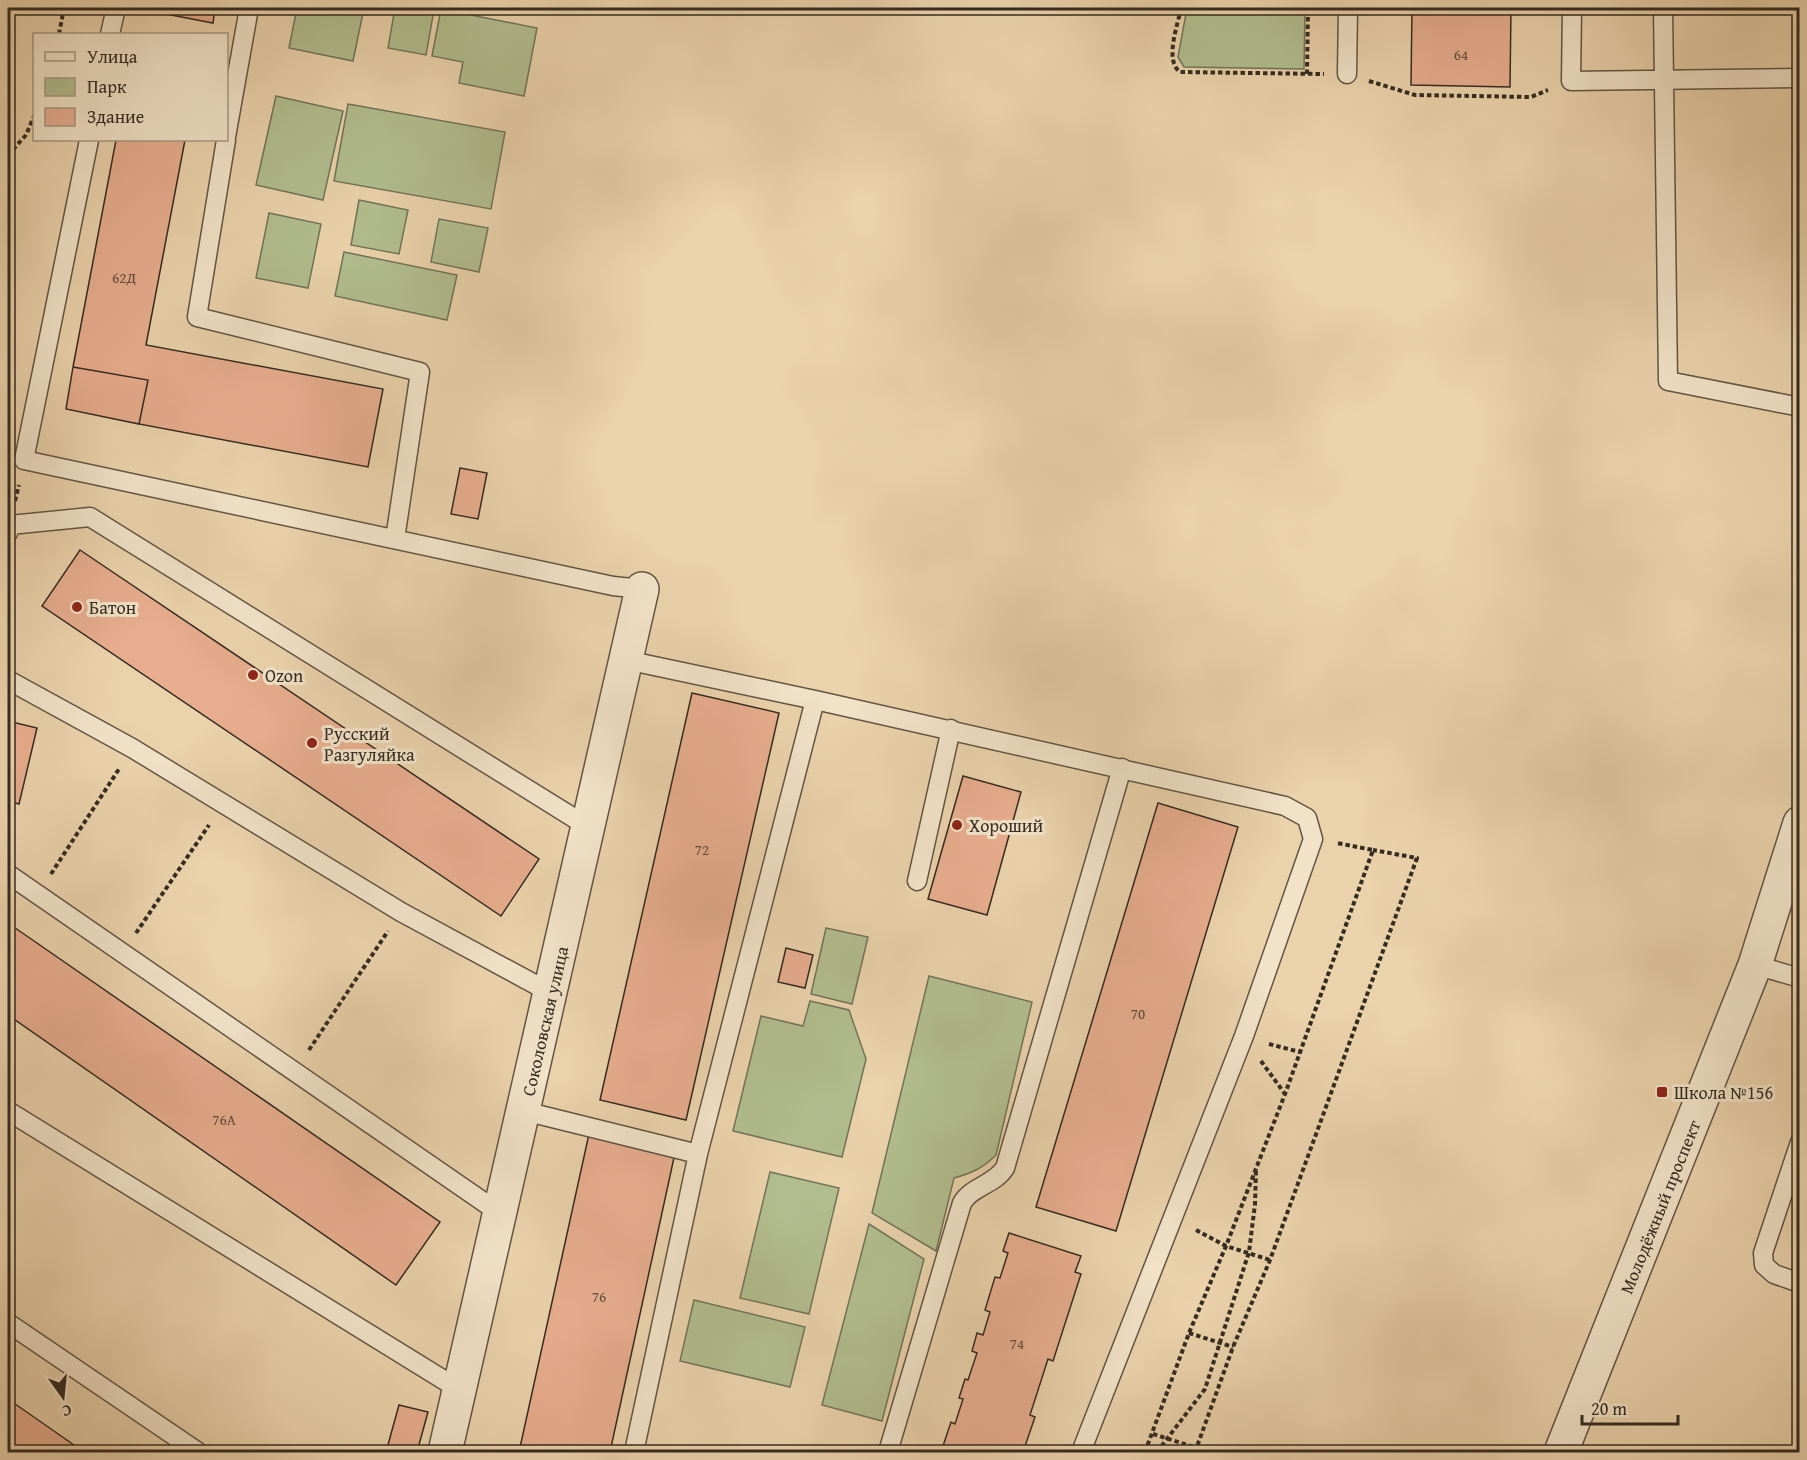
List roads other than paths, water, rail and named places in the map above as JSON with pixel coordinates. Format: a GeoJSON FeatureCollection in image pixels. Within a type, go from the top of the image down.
{"type":"FeatureCollection","features":[{"type":"Feature","properties":{"kind":"street","name":"Соколовская улица"},"geometry":{"type":"LineString","coordinates":[[446,1452],[590,828],[642,589]]}},
{"type":"Feature","properties":{"kind":"street","name":"Молодёжный проспект"},"geometry":{"type":"LineString","coordinates":[[1562,1452],[1755,965],[1800,822]]}},
{"type":"Feature","properties":{"kind":"lane"},"geometry":{"type":"LineString","coordinates":[[110,33],[116,8]]}},
{"type":"Feature","properties":{"kind":"lane"},"geometry":{"type":"LineString","coordinates":[[228,115],[232,68],[249,8]]}},
{"type":"Feature","properties":{"kind":"lane"},"geometry":{"type":"LineString","coordinates":[[1347,74],[1348,8]]}},
{"type":"Feature","properties":{"kind":"lane"},"geometry":{"type":"LineString","coordinates":[[1572,8],[1571,81],[1800,78]]}},
{"type":"Feature","properties":{"kind":"lane"},"geometry":{"type":"LineString","coordinates":[[1663,8],[1662,79],[1668,381],[1800,407]]}},
{"type":"Feature","properties":{"kind":"lane"},"geometry":{"type":"LineString","coordinates":[[89,141],[24,460],[613,586],[642,589]]}},
{"type":"Feature","properties":{"kind":"lane"},"geometry":{"type":"LineString","coordinates":[[226,141],[197,317],[420,372],[395,539]]}},
{"type":"Feature","properties":{"kind":"lane"},"geometry":{"type":"LineString","coordinates":[[9,529],[90,517],[590,828]]}},
{"type":"Feature","properties":{"kind":"lane"},"geometry":{"type":"LineString","coordinates":[[626,660],[1122,768],[1285,806],[1307,818],[1313,839],[1244,1036],[1082,1452]]}},
{"type":"Feature","properties":{"kind":"lane"},"geometry":{"type":"LineString","coordinates":[[8,680],[132,748],[401,912],[551,993]]}},
{"type":"Feature","properties":{"kind":"lane"},"geometry":{"type":"LineString","coordinates":[[634,1452],[698,1154],[815,700]]}},
{"type":"Feature","properties":{"kind":"lane"},"geometry":{"type":"LineString","coordinates":[[917,881],[951,729]]}},
{"type":"Feature","properties":{"kind":"lane"},"geometry":{"type":"LineString","coordinates":[[888,1452],[962,1203],[966,1196],[993,1181],[1005,1168],[1122,768]]}},
{"type":"Feature","properties":{"kind":"lane"},"geometry":{"type":"LineString","coordinates":[[8,874],[293,1073],[501,1214]]}},
{"type":"Feature","properties":{"kind":"lane"},"geometry":{"type":"LineString","coordinates":[[1755,965],[1800,978]]}},
{"type":"Feature","properties":{"kind":"lane"},"geometry":{"type":"LineString","coordinates":[[8,1111],[459,1390]]}},
{"type":"Feature","properties":{"kind":"lane"},"geometry":{"type":"LineString","coordinates":[[524,1111],[698,1154]]}},
{"type":"Feature","properties":{"kind":"lane"},"geometry":{"type":"LineString","coordinates":[[1800,1142],[1763,1253],[1764,1265],[1774,1274],[1800,1282]]}},
{"type":"Feature","properties":{"kind":"lane"},"geometry":{"type":"LineString","coordinates":[[8,1323],[198,1452]]}},
{"type":"Feature","properties":{"kind":"place","name":"Батон"},"geometry":{"type":"Point","coordinates":[77,607]}},
{"type":"Feature","properties":{"kind":"place","name":"Ozon"},"geometry":{"type":"Point","coordinates":[253,675]}},
{"type":"Feature","properties":{"kind":"place","name":"Русский Разгуляйка"},"geometry":{"type":"Point","coordinates":[312,743]}},
{"type":"Feature","properties":{"kind":"place","name":"Хороший"},"geometry":{"type":"Point","coordinates":[957,825]}},
{"type":"Feature","properties":{"kind":"place","name":"Школа №156"},"geometry":{"type":"Point","coordinates":[1662,1092]}}]}
